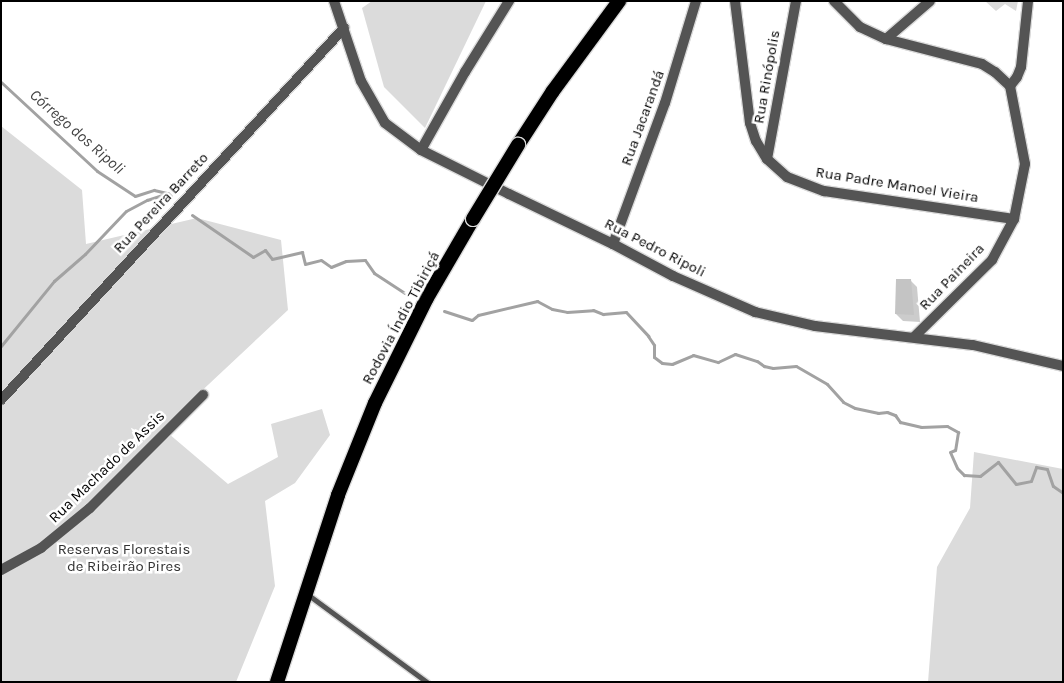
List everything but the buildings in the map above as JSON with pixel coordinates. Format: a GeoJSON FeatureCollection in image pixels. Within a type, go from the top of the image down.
{"type":"FeatureCollection","features":[{"type":"Feature","properties":{"kind":"highway","name":"Rodovia Índio Tibiriçá"},"geometry":{"type":"LineString","coordinates":[[277,682],[338,495],[374,403],[427,298],[518,145],[554,91],[619,1]]}},
{"type":"Feature","properties":{"kind":"street","name":"Rua Pedro Ripoli"},"geometry":{"type":"LineString","coordinates":[[334,1],[361,81],[372,103],[385,122],[421,150],[613,244],[673,276],[756,312],[815,326],[974,345],[1063,366]]}},
{"type":"Feature","properties":{"kind":"street"},"geometry":{"type":"LineString","coordinates":[[421,150],[465,72],[509,1]]}},
{"type":"Feature","properties":{"kind":"street","name":"Rua Jacarandá"},"geometry":{"type":"LineString","coordinates":[[613,244],[665,103],[696,1]]}},
{"type":"Feature","properties":{"kind":"street","name":"Rua Padre Manoel Vieira"},"geometry":{"type":"LineString","coordinates":[[735,1],[750,123],[756,141],[767,159],[787,177],[824,191],[1014,219]]}},
{"type":"Feature","properties":{"kind":"street","name":"Rua Rinópolis"},"geometry":{"type":"LineString","coordinates":[[767,159],[796,1]]}},
{"type":"Feature","properties":{"kind":"street"},"geometry":{"type":"LineString","coordinates":[[834,1],[860,27],[886,39],[982,64],[995,72],[1010,86],[1018,77],[1022,67],[1028,1]]}},
{"type":"Feature","properties":{"kind":"street"},"geometry":{"type":"LineString","coordinates":[[886,39],[930,1]]}},
{"type":"Feature","properties":{"kind":"street","name":"Rua Pereira Barreto"},"geometry":{"type":"LineString","coordinates":[[1,400],[344,28]]}},
{"type":"Feature","properties":{"kind":"street","name":"Rua Paineira"},"geometry":{"type":"LineString","coordinates":[[914,337],[992,260],[1014,219],[1025,164],[1010,86]]}},
{"type":"Feature","properties":{"kind":"street","name":"Rua Machado de Assis"},"geometry":{"type":"LineString","coordinates":[[1,570],[40,548],[83,514],[203,395]]}},
{"type":"Feature","properties":{"kind":"lane"},"geometry":{"type":"LineString","coordinates":[[307,594],[427,682]]}},
{"type":"Feature","properties":{"kind":"green space"},"geometry":{"type":"Polygon","coordinates":[[[372,1],[486,1],[425,128],[384,87],[362,8],[372,1]]]}},
{"type":"Feature","properties":{"kind":"green space"},"geometry":{"type":"Polygon","coordinates":[[[985,1],[1018,1],[1016,11],[1005,4],[996,11],[985,1]]]}},
{"type":"Feature","properties":{"kind":"green space","name":"Reservas Florestais de Ribeirão Pires"},"geometry":{"type":"Polygon","coordinates":[[[1,126],[82,190],[86,244],[197,218],[281,240],[288,310],[162,428],[228,484],[278,457],[271,424],[322,409],[330,435],[295,483],[265,501],[275,586],[236,682],[1,682],[1,126]]]}},
{"type":"Feature","properties":{"kind":"green space"},"geometry":{"type":"Polygon","coordinates":[[[974,452],[1063,469],[1063,682],[928,682],[937,567],[970,508],[974,452]]]}},
{"type":"Feature","properties":{"kind":"waterway","name":"Córrego dos Ripoli"},"geometry":{"type":"LineString","coordinates":[[1,82],[97,171],[135,196],[154,190],[167,193]]}},
{"type":"Feature","properties":{"kind":"waterway"},"geometry":{"type":"LineString","coordinates":[[1,346],[54,281],[85,254],[126,211],[147,200],[168,193],[171,196]]}},
{"type":"Feature","properties":{"kind":"waterway","name":"Córrego dos Ripoli"},"geometry":{"type":"LineString","coordinates":[[192,215],[253,257],[265,250],[272,259],[302,252],[305,264],[321,260],[331,267],[346,261],[365,260],[374,273],[405,293]]}},
{"type":"Feature","properties":{"kind":"waterway","name":"Córrego dos Ripoli"},"geometry":{"type":"LineString","coordinates":[[444,311],[472,320],[478,315],[537,301],[552,309],[567,312],[593,310],[603,314],[626,312],[648,336],[654,345],[654,357],[662,363],[672,364],[693,355],[718,362],[735,354],[773,368],[796,366],[827,384],[843,402],[855,408],[878,413],[887,412],[895,415],[900,422],[921,427],[947,426],[958,432],[955,450],[950,452],[957,468],[964,475],[980,476],[998,462],[1016,484],[1031,481],[1036,467],[1047,469],[1053,486],[1063,493]]}}]}
